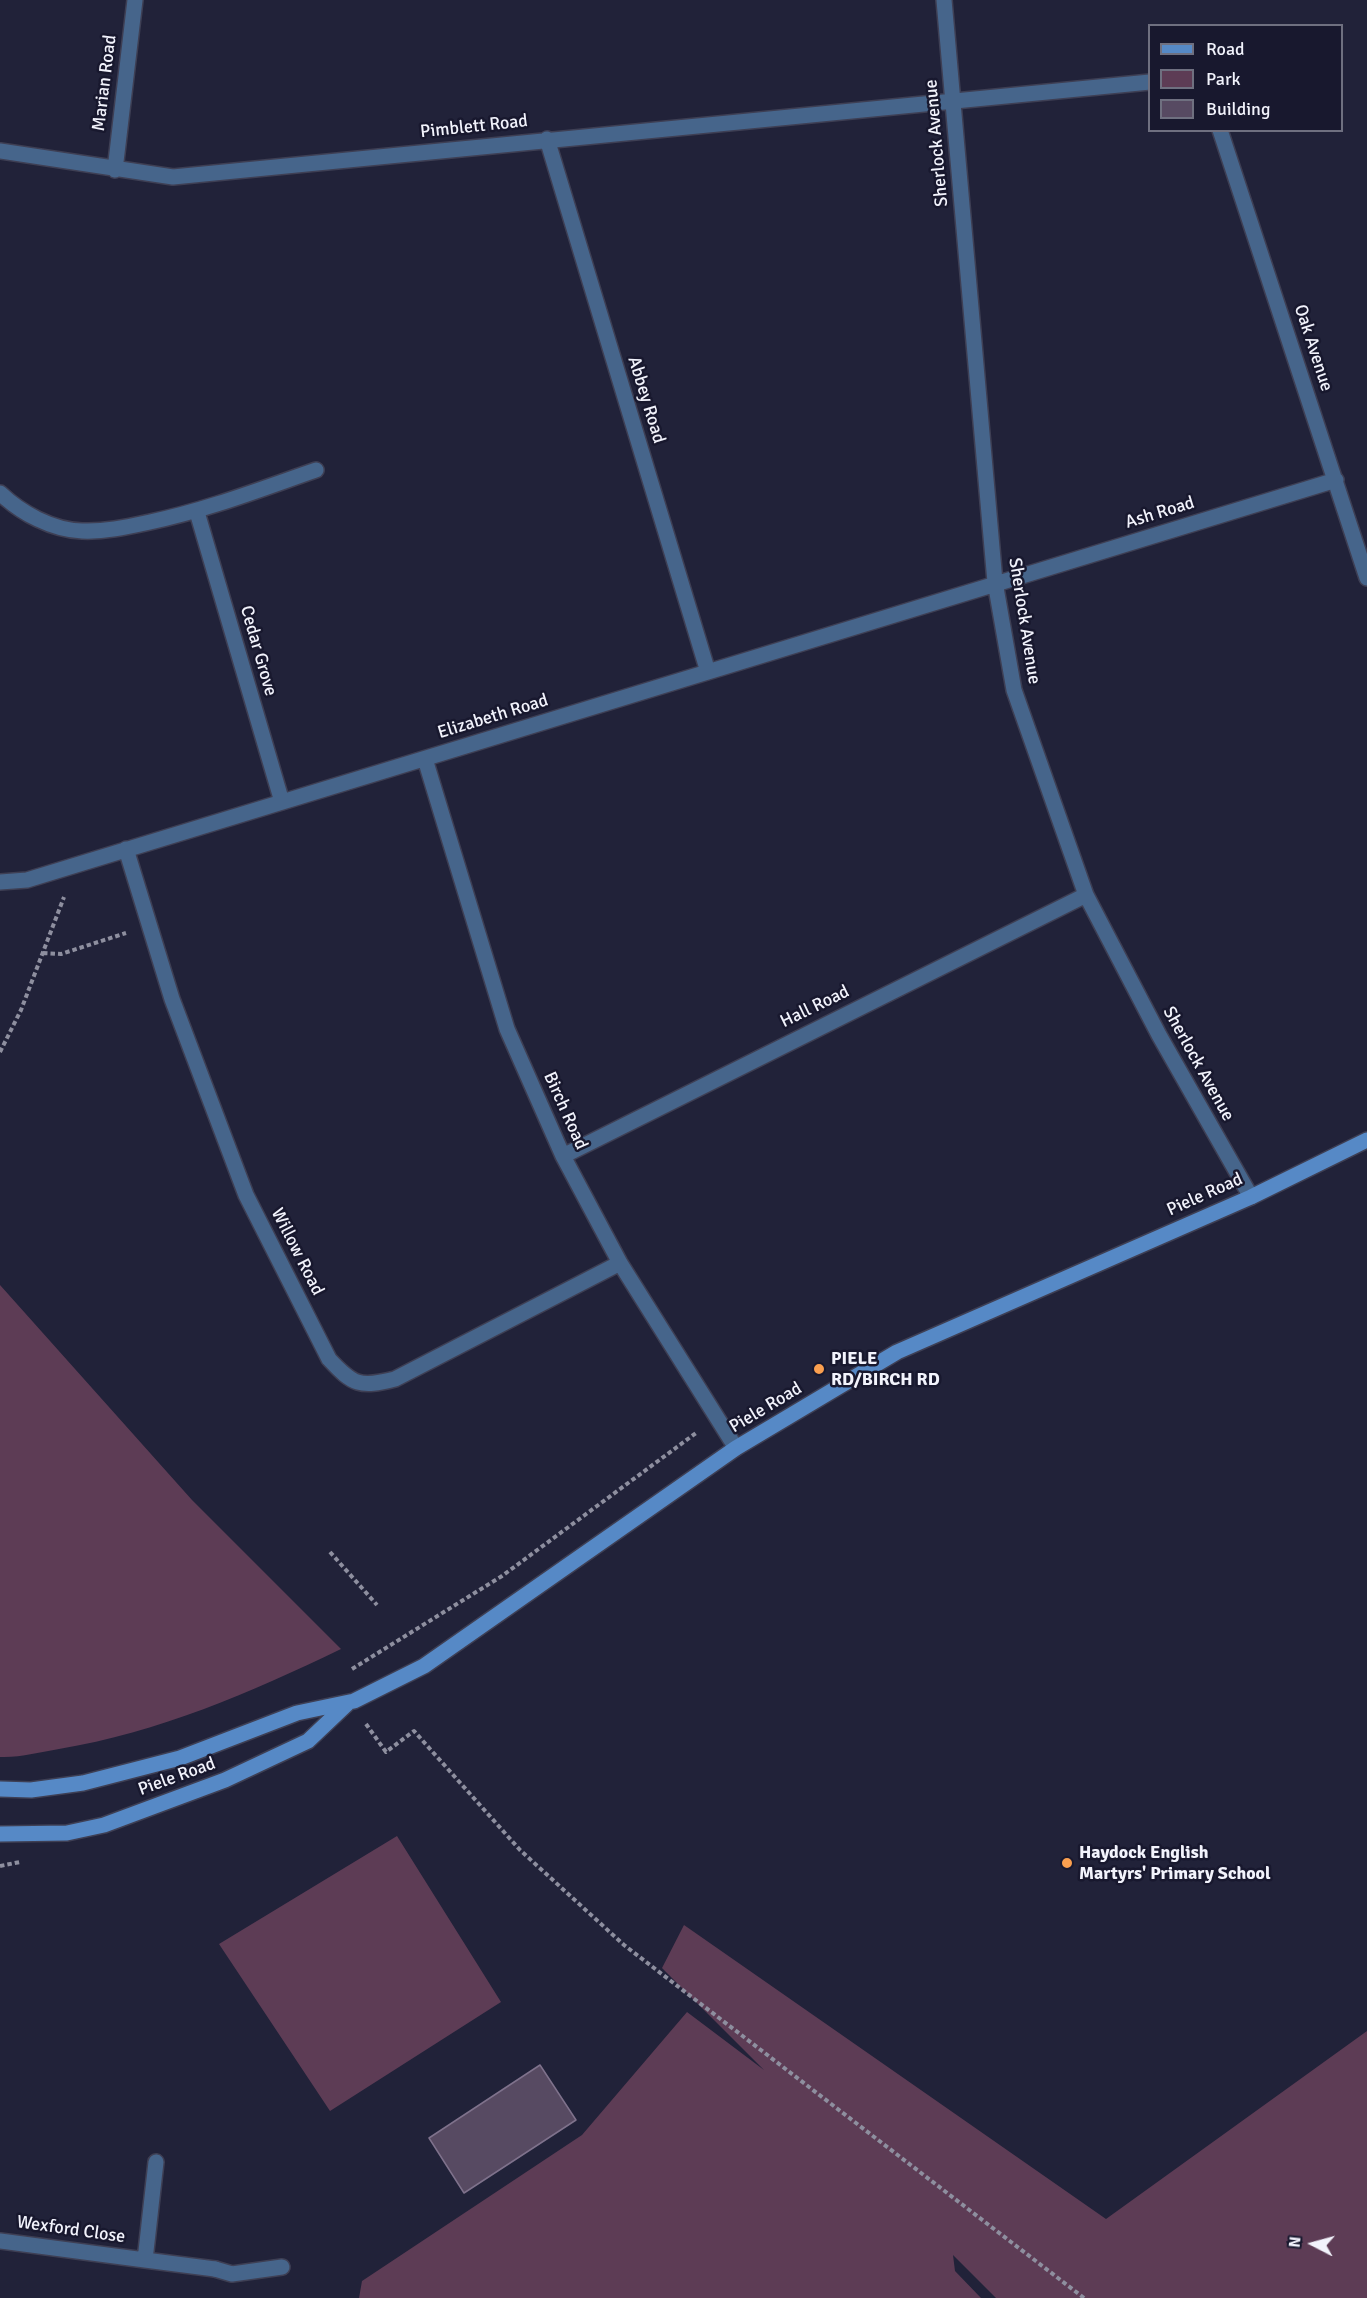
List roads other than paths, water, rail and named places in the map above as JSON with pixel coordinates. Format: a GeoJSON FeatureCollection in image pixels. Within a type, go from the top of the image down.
{"type":"FeatureCollection","features":[{"type":"Feature","properties":{"kind":"street","name":"Marian Road"},"geometry":{"type":"LineString","coordinates":[[115,170],[135,0]]}},
{"type":"Feature","properties":{"kind":"street","name":"Sherlock Avenue"},"geometry":{"type":"LineString","coordinates":[[944,0],[995,582],[1014,690],[1086,896],[1159,1035],[1251,1197]]}},
{"type":"Feature","properties":{"kind":"street"},"geometry":{"type":"LineString","coordinates":[[953,103],[1148,82]]}},
{"type":"Feature","properties":{"kind":"street","name":"Pimblett Road"},"geometry":{"type":"LineString","coordinates":[[0,151],[172,177],[547,139],[953,103]]}},
{"type":"Feature","properties":{"kind":"street","name":"Oak Avenue"},"geometry":{"type":"LineString","coordinates":[[1221,132],[1367,578]]}},
{"type":"Feature","properties":{"kind":"street","name":"Abbey Road"},"geometry":{"type":"LineString","coordinates":[[547,139],[708,672]]}},
{"type":"Feature","properties":{"kind":"street"},"geometry":{"type":"LineString","coordinates":[[0,493],[13,506],[45,523],[80,531],[113,530],[197,512],[316,470]]}},
{"type":"Feature","properties":{"kind":"street","name":"Ash Road"},"geometry":{"type":"LineString","coordinates":[[995,582],[1336,480]]}},
{"type":"Feature","properties":{"kind":"street","name":"Cedar Grove"},"geometry":{"type":"LineString","coordinates":[[197,512],[282,802]]}},
{"type":"Feature","properties":{"kind":"street","name":"Elizabeth Road"},"geometry":{"type":"LineString","coordinates":[[0,882],[27,880],[995,582]]}},
{"type":"Feature","properties":{"kind":"street","name":"Birch Road"},"geometry":{"type":"LineString","coordinates":[[425,759],[507,1029],[563,1156],[620,1263],[736,1448]]}},
{"type":"Feature","properties":{"kind":"street","name":"Willow Road"},"geometry":{"type":"LineString","coordinates":[[126,849],[172,999],[246,1195],[328,1359],[346,1377],[369,1386],[395,1379],[620,1263]]}},
{"type":"Feature","properties":{"kind":"street","name":"Hall Road"},"geometry":{"type":"LineString","coordinates":[[563,1156],[1086,896]]}},
{"type":"Feature","properties":{"kind":"street","name":"Piele Road"},"geometry":{"type":"LineString","coordinates":[[0,1834],[67,1833],[104,1825],[225,1780],[308,1741],[350,1703],[424,1666],[736,1448],[897,1352],[1251,1197],[1367,1140]]}},
{"type":"Feature","properties":{"kind":"street","name":"Piele Road"},"geometry":{"type":"LineString","coordinates":[[0,1789],[31,1790],[83,1783],[180,1758],[297,1713],[350,1703]]}},
{"type":"Feature","properties":{"kind":"street","name":"Wexford Close"},"geometry":{"type":"LineString","coordinates":[[0,2241],[145,2260],[156,2162]]}},
{"type":"Feature","properties":{"kind":"street"},"geometry":{"type":"LineString","coordinates":[[145,2260],[215,2269],[232,2274],[282,2267]]}},
{"type":"Feature","properties":{"kind":"place","name":"PIELE RD/BIRCH RD"},"geometry":{"type":"Point","coordinates":[819,1369]}},
{"type":"Feature","properties":{"kind":"place","name":"Haydock English Martyrs' Primary School"},"geometry":{"type":"Point","coordinates":[1067,1863]}}]}
